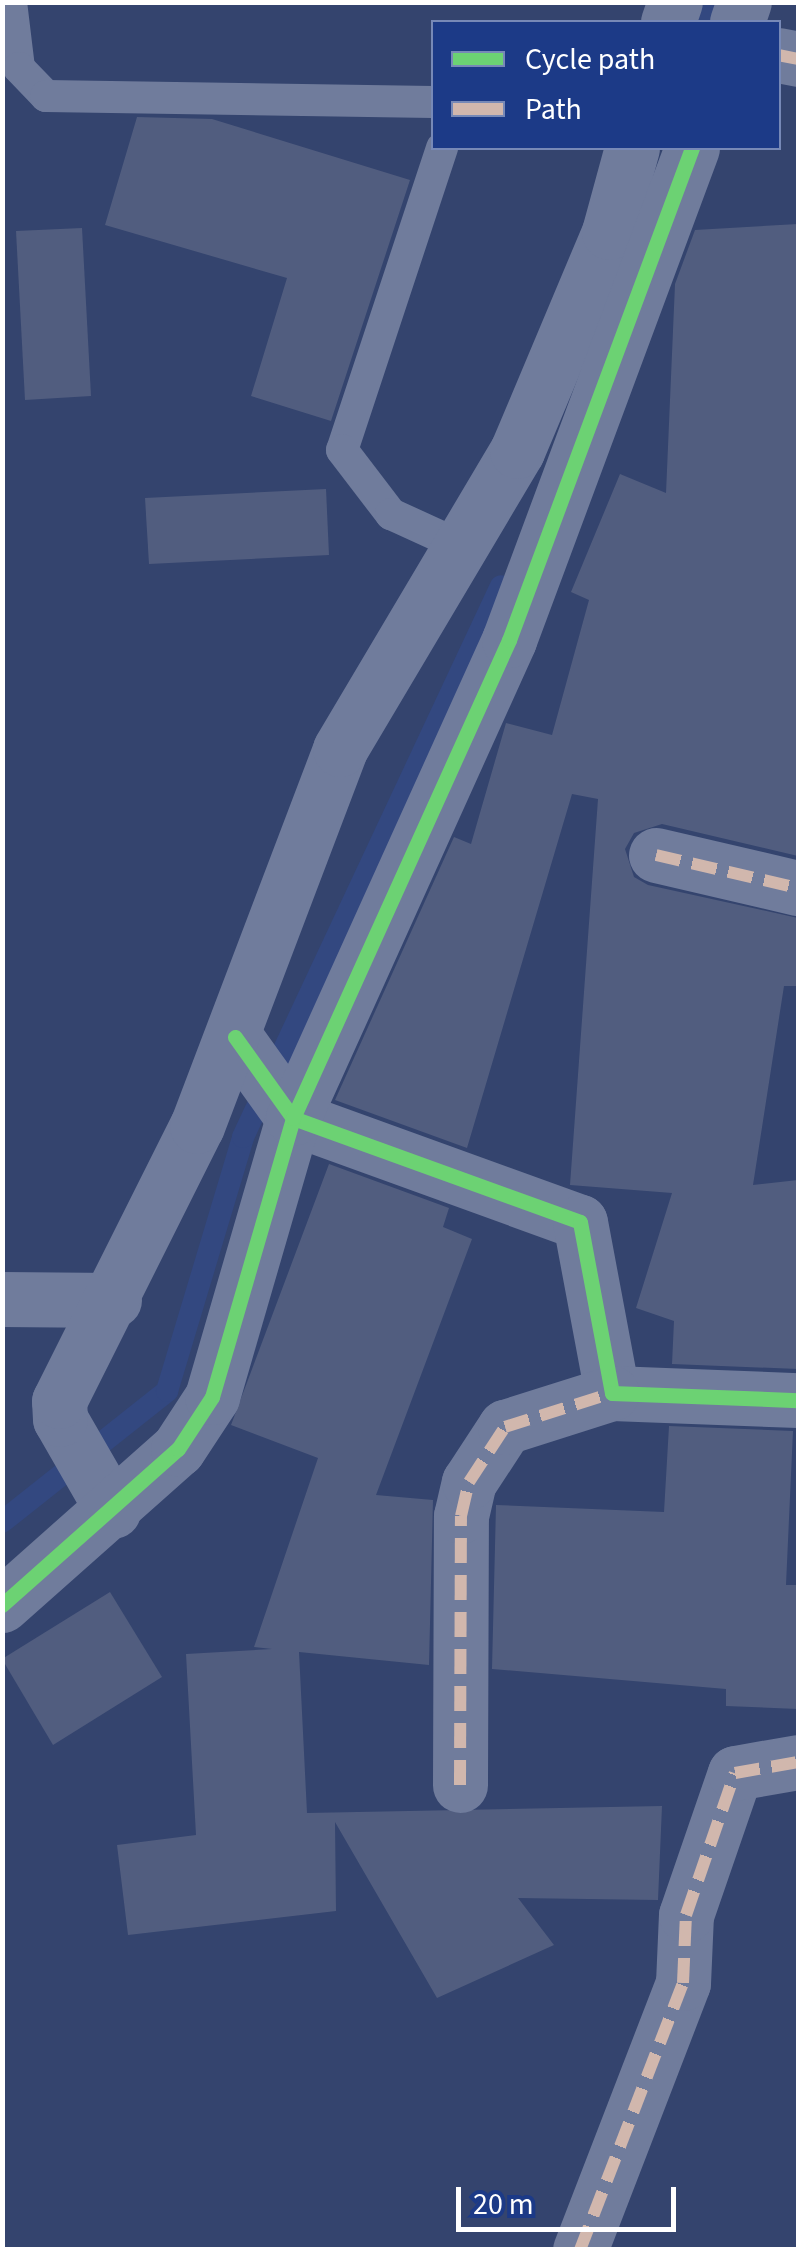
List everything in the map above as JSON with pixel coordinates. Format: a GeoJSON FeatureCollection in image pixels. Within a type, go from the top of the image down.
{"type":"FeatureCollection","features":[{"type":"Feature","properties":{"kind":"street"},"geometry":{"type":"LineString","coordinates":[[2,1605],[106,1497],[178,1449],[212,1397],[265,1079],[340,749],[517,451],[608,232],[631,150]]}},
{"type":"Feature","properties":{"kind":"street"},"geometry":{"type":"LineString","coordinates":[[106,1497],[66,1429],[60,1401],[114,1300],[265,1079],[509,640],[691,150]]}},
{"type":"Feature","properties":{"kind":"street"},"geometry":{"type":"LineString","coordinates":[[656,855],[798,888]]}},
{"type":"Feature","properties":{"kind":"street"},"geometry":{"type":"LineString","coordinates":[[265,1079],[580,1222],[612,1393]]}},
{"type":"Feature","properties":{"kind":"street"},"geometry":{"type":"LineString","coordinates":[[2,1299],[114,1300]]}},
{"type":"Feature","properties":{"kind":"street"},"geometry":{"type":"LineString","coordinates":[[460,1785],[460,1516],[468,1482],[505,1427],[612,1393],[798,1400]]}},
{"type":"Feature","properties":{"kind":"street"},"geometry":{"type":"LineString","coordinates":[[580,2250],[683,1982],[686,1915],[734,1773],[758,1762],[798,1762]]}},
{"type":"Feature","properties":{"kind":"lane"},"geometry":{"type":"LineString","coordinates":[[12,2],[19,68],[46,96],[431,102]]}},
{"type":"Feature","properties":{"kind":"lane"},"geometry":{"type":"LineString","coordinates":[[441,150],[342,450],[391,514],[461,546]]}},
{"type":"Feature","properties":{"kind":"building"},"geometry":{"type":"Polygon","coordinates":[[[137,117],[212,119],[410,180],[331,421],[251,396],[287,278],[105,225],[137,117]]]}},
{"type":"Feature","properties":{"kind":"building"},"geometry":{"type":"Polygon","coordinates":[[[798,224],[798,856],[662,824],[634,833],[625,849],[634,877],[648,885],[798,918],[798,986],[784,986],[753,1185],[798,1180],[798,1369],[672,1364],[674,1321],[636,1308],[672,1193],[570,1185],[598,799],[572,794],[467,1148],[335,1100],[454,837],[471,844],[506,723],[552,735],[589,600],[571,592],[620,474],[666,493],[675,284],[695,230],[798,224]]]}},
{"type":"Feature","properties":{"kind":"building"},"geometry":{"type":"Polygon","coordinates":[[[82,228],[91,396],[25,400],[16,231],[82,228]]]}},
{"type":"Feature","properties":{"kind":"building"},"geometry":{"type":"Polygon","coordinates":[[[326,489],[329,555],[149,564],[145,498],[326,489]]]}},
{"type":"Feature","properties":{"kind":"building"},"geometry":{"type":"Polygon","coordinates":[[[329,1164],[449,1208],[443,1227],[472,1239],[376,1495],[433,1500],[429,1665],[299,1652],[307,1813],[662,1806],[658,1900],[518,1898],[554,1945],[437,1998],[335,1822],[336,1911],[128,1935],[117,1845],[196,1835],[186,1654],[272,1649],[254,1647],[318,1458],[231,1425],[329,1164]]]}},
{"type":"Feature","properties":{"kind":"building"},"geometry":{"type":"Polygon","coordinates":[[[669,1426],[793,1431],[786,1585],[798,1585],[798,1709],[726,1706],[726,1689],[492,1669],[496,1505],[664,1512],[669,1426]]]}},
{"type":"Feature","properties":{"kind":"building"},"geometry":{"type":"Polygon","coordinates":[[[110,1592],[162,1677],[53,1745],[2,1659],[110,1592]]]}},
{"type":"Feature","properties":{"kind":"waterway"},"geometry":{"type":"LineString","coordinates":[[709,20],[714,2]]}},
{"type":"Feature","properties":{"kind":"waterway"},"geometry":{"type":"LineString","coordinates":[[2,1522],[167,1391],[243,1137],[501,586]]}},
{"type":"Feature","properties":{"kind":"marked path"},"geometry":{"type":"LineString","coordinates":[[781,56],[798,59]]}},
{"type":"Feature","properties":{"kind":"marked path"},"geometry":{"type":"LineString","coordinates":[[656,855],[798,888]]}},
{"type":"Feature","properties":{"kind":"marked path"},"geometry":{"type":"LineString","coordinates":[[460,1785],[461,1516],[469,1482],[505,1427],[612,1393]]}},
{"type":"Feature","properties":{"kind":"marked path"},"geometry":{"type":"LineString","coordinates":[[580,2250],[683,1983],[686,1915],[735,1773],[798,1762]]}},
{"type":"Feature","properties":{"kind":"cycle path"},"geometry":{"type":"LineString","coordinates":[[2,1605],[178,1449],[212,1397],[293,1118],[509,640],[691,150]]}},
{"type":"Feature","properties":{"kind":"cycle path"},"geometry":{"type":"LineString","coordinates":[[235,1037],[293,1118],[580,1222],[612,1393],[798,1400]]}}]}
